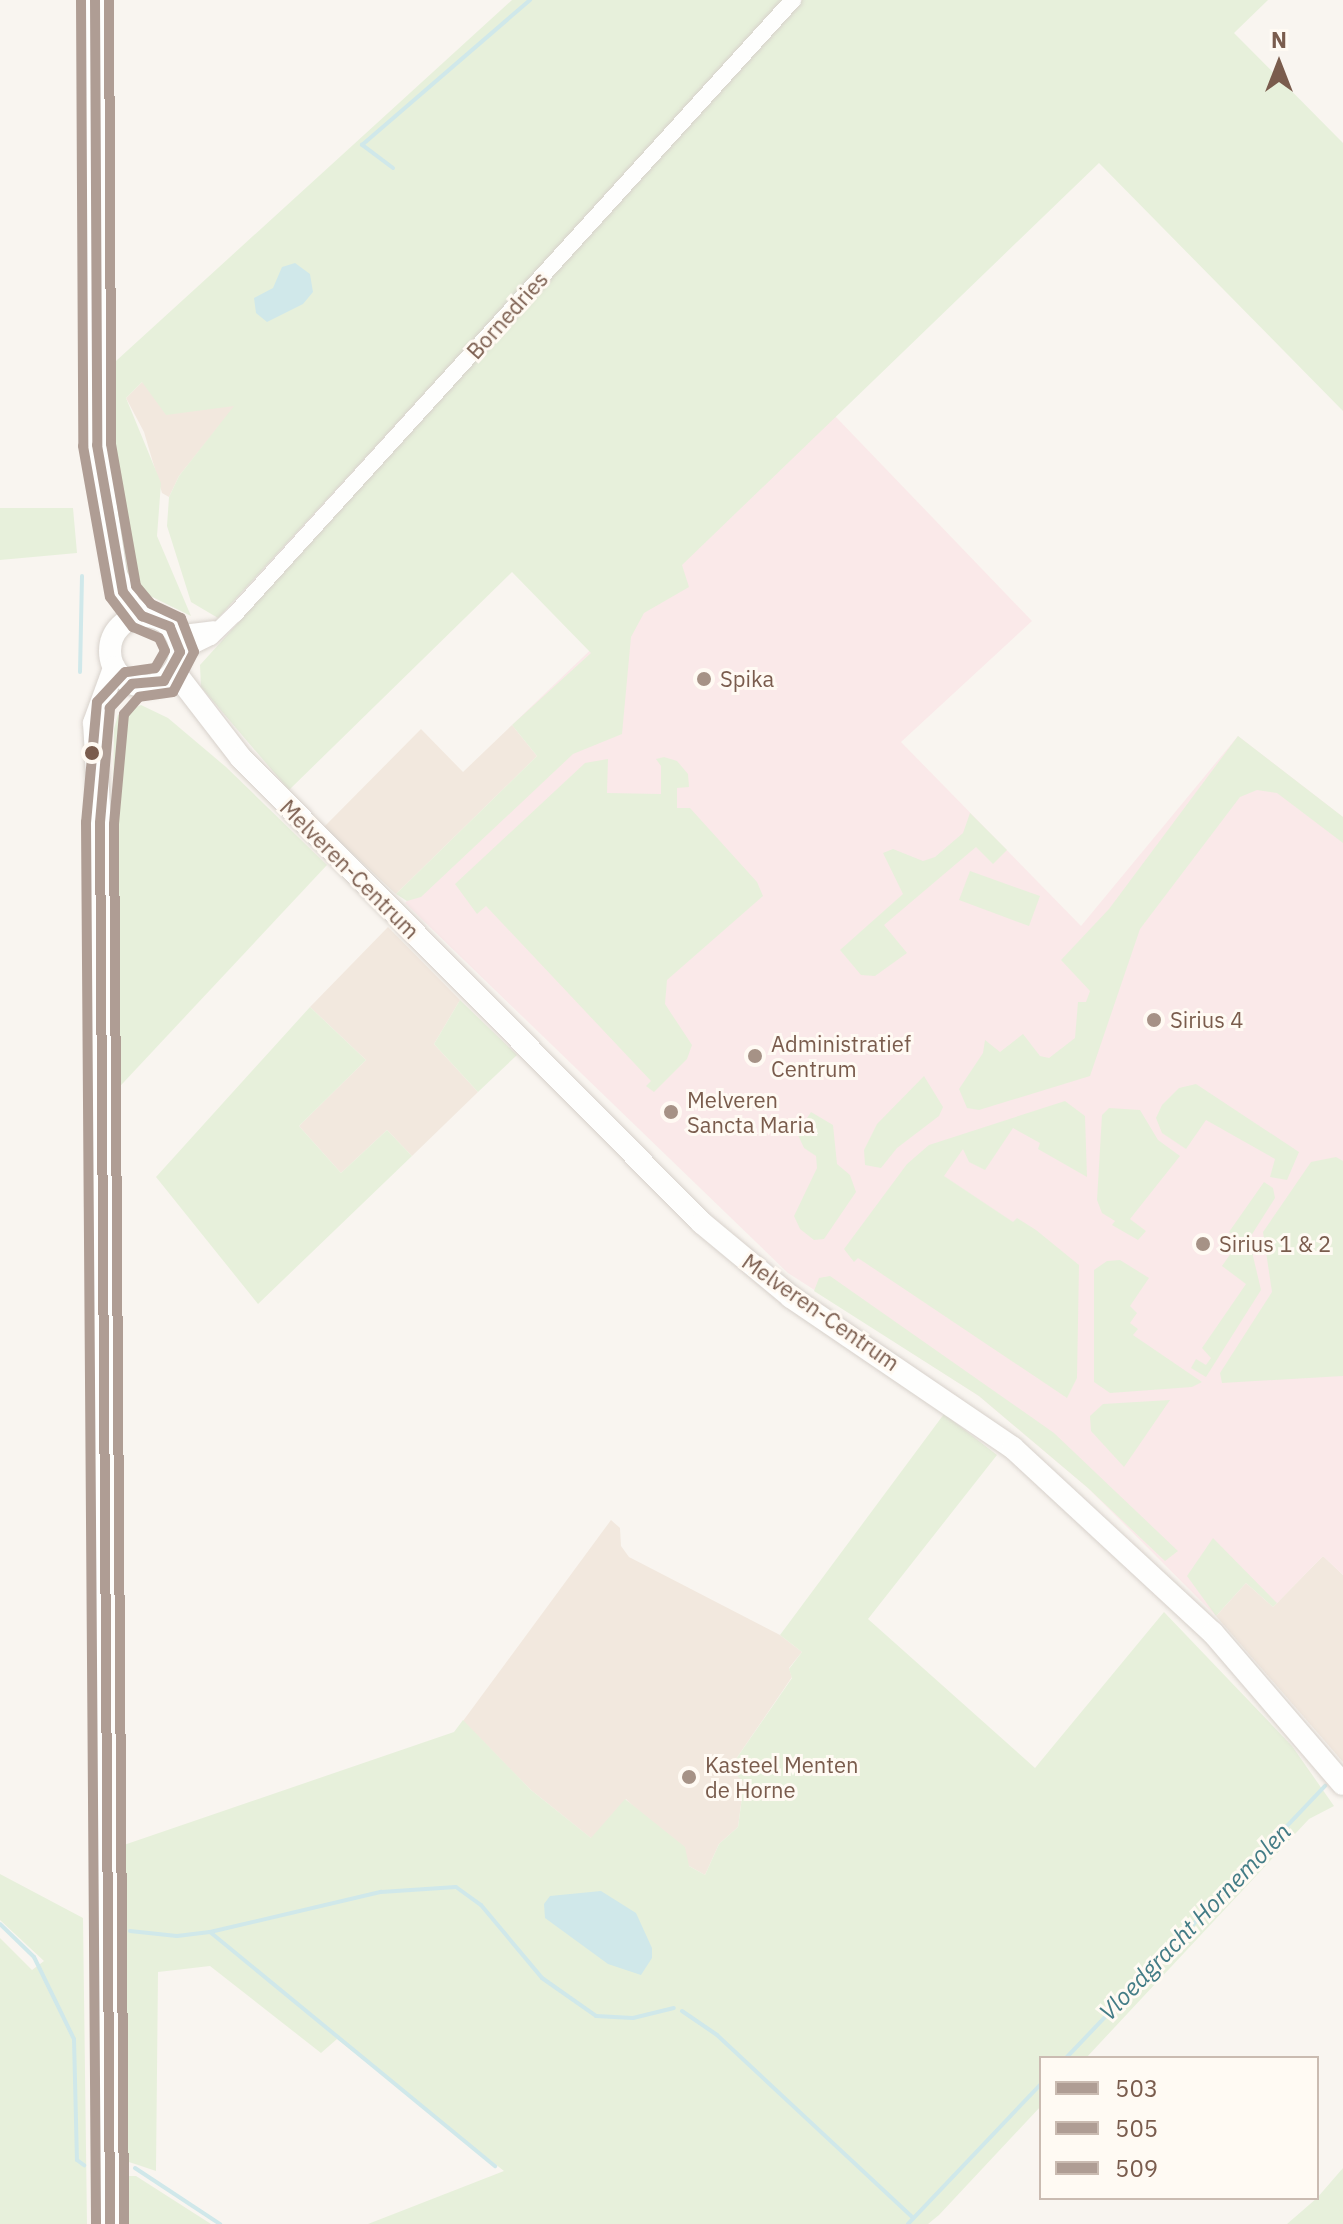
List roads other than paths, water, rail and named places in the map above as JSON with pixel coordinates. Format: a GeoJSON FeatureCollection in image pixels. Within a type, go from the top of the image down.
{"type":"FeatureCollection","features":[{"type":"Feature","properties":{"kind":"main road"},"geometry":{"type":"LineString","coordinates":[[95,0],[97,445],[90,505],[117,630],[110,652],[114,668],[94,723],[100,823],[110,2224]]}},
{"type":"Feature","properties":{"kind":"main road"},"geometry":{"type":"LineString","coordinates":[[97,445],[116,574],[130,605],[142,616],[158,619],[172,660],[132,684],[110,708],[100,823]]}},
{"type":"Feature","properties":{"kind":"main road"},"geometry":{"type":"LineString","coordinates":[[117,630],[142,616]]}},
{"type":"Feature","properties":{"kind":"main road","name":"Melveren-Centrum"},"geometry":{"type":"LineString","coordinates":[[172,660],[241,758],[702,1223],[791,1297],[1013,1448],[1213,1633],[1343,1784]]}},
{"type":"Feature","properties":{"kind":"main road"},"geometry":{"type":"LineString","coordinates":[[114,668],[132,684]]}},
{"type":"Feature","properties":{"kind":"street","name":"Bornedries"},"geometry":{"type":"LineString","coordinates":[[172,660],[220,628],[793,0]]}},
{"type":"Feature","properties":{"kind":"water"},"geometry":{"type":"Polygon","coordinates":[[[295,263],[310,274],[313,292],[303,304],[267,322],[256,313],[254,298],[273,288],[282,267],[295,263]]]}},
{"type":"Feature","properties":{"kind":"water"},"geometry":{"type":"Polygon","coordinates":[[[601,1891],[636,1913],[652,1948],[652,1958],[641,1975],[608,1964],[545,1918],[544,1904],[550,1896],[601,1891]]]}},
{"type":"Feature","properties":{"kind":"waterway"},"geometry":{"type":"LineString","coordinates":[[80,0],[83,334]]}},
{"type":"Feature","properties":{"kind":"waterway"},"geometry":{"type":"LineString","coordinates":[[393,168],[362,145],[530,0]]}},
{"type":"Feature","properties":{"kind":"waterway"},"geometry":{"type":"LineString","coordinates":[[80,672],[82,576]]}},
{"type":"Feature","properties":{"kind":"waterway"},"geometry":{"type":"LineString","coordinates":[[88,815],[89,1262]]}},
{"type":"Feature","properties":{"kind":"waterway"},"geometry":{"type":"LineString","coordinates":[[89,1277],[98,2139]]}},
{"type":"Feature","properties":{"kind":"waterway","name":"Vloedgracht Hornemolen"},"geometry":{"type":"LineString","coordinates":[[1068,2056],[1325,1786]]}},
{"type":"Feature","properties":{"kind":"waterway"},"geometry":{"type":"LineString","coordinates":[[130,1931],[177,1936],[210,1932],[381,1892],[456,1887],[481,1905],[542,1978],[596,2016],[633,2018],[674,2008]]}},
{"type":"Feature","properties":{"kind":"waterway"},"geometry":{"type":"LineString","coordinates":[[0,1924],[34,1957],[74,2039],[77,2160],[84,2165]]}},
{"type":"Feature","properties":{"kind":"waterway"},"geometry":{"type":"LineString","coordinates":[[210,1932],[495,2166]]}},
{"type":"Feature","properties":{"kind":"waterway"},"geometry":{"type":"LineString","coordinates":[[682,2011],[717,2035],[913,2218]]}},
{"type":"Feature","properties":{"kind":"waterway","name":"Vloedgracht Hornemolen"},"geometry":{"type":"LineString","coordinates":[[908,2224],[1039,2086]]}},
{"type":"Feature","properties":{"kind":"waterway"},"geometry":{"type":"LineString","coordinates":[[135,2168],[220,2224]]}},
{"type":"Feature","properties":{"kind":"waterway"},"geometry":{"type":"LineString","coordinates":[[97,2224],[98,2201]]}},
{"type":"Feature","properties":{"kind":"place","name":"Spika"},"geometry":{"type":"Point","coordinates":[704,679]}},
{"type":"Feature","properties":{"kind":"place","name":"Sirius 4"},"geometry":{"type":"Point","coordinates":[1154,1020]}},
{"type":"Feature","properties":{"kind":"place","name":"Administratief Centrum"},"geometry":{"type":"Point","coordinates":[755,1056]}},
{"type":"Feature","properties":{"kind":"place","name":"Melveren Sancta Maria"},"geometry":{"type":"Point","coordinates":[671,1112]}},
{"type":"Feature","properties":{"kind":"place","name":"Sirius 1 & 2"},"geometry":{"type":"Point","coordinates":[1203,1244]}},
{"type":"Feature","properties":{"kind":"place","name":"Kasteel Menten de Horne"},"geometry":{"type":"Point","coordinates":[689,1777]}}]}
